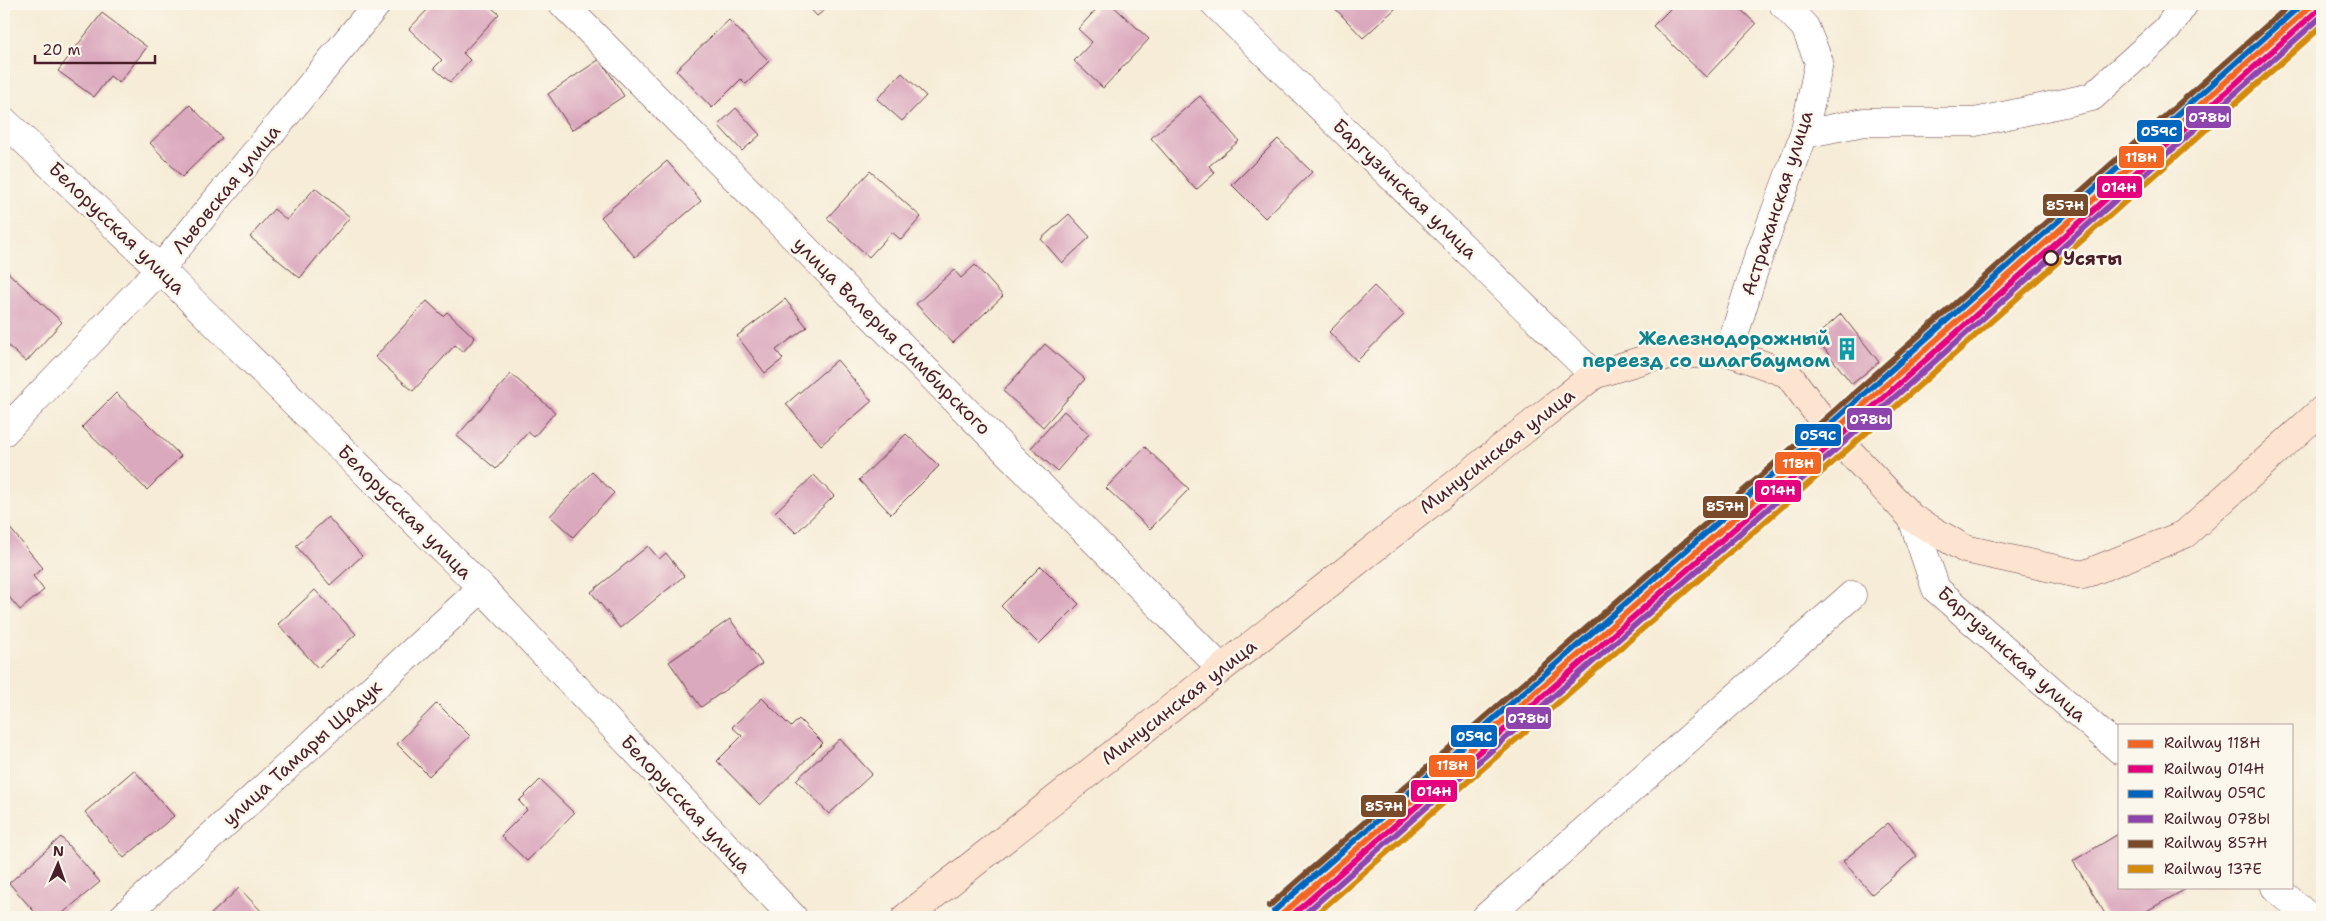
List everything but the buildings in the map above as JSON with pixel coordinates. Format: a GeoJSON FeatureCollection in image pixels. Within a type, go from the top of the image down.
{"type":"FeatureCollection","features":[{"type":"Feature","properties":{"kind":"main road","name":"Минусинская улица"},"geometry":{"type":"LineString","coordinates":[[906,917],[1594,375],[1652,357],[1729,352],[1788,374],[1832,434],[1912,518],[1965,549],[2083,575],[2185,534],[2321,413]]}},
{"type":"Feature","properties":{"kind":"street","name":"Львовская улица"},"geometry":{"type":"LineString","coordinates":[[4,432],[160,269],[377,4]]}},
{"type":"Feature","properties":{"kind":"street","name":"улица Валерия Симбирского"},"geometry":{"type":"LineString","coordinates":[[563,4],[1221,668]]}},
{"type":"Feature","properties":{"kind":"street","name":"Баргузинская улица"},"geometry":{"type":"LineString","coordinates":[[1215,4],[1594,375]]}},
{"type":"Feature","properties":{"kind":"street","name":"Астраханская улица"},"geometry":{"type":"LineString","coordinates":[[1729,352],[1756,264],[1804,134],[1819,62],[1806,27],[1783,4]]}},
{"type":"Feature","properties":{"kind":"street"},"geometry":{"type":"LineString","coordinates":[[1804,134],[1864,122],[1975,122],[2092,97],[2167,29],[2184,4]]}},
{"type":"Feature","properties":{"kind":"street","name":"Белорусская улица"},"geometry":{"type":"LineString","coordinates":[[4,120],[160,269],[482,588],[793,917]]}},
{"type":"Feature","properties":{"kind":"street","name":"Баргузинская улица"},"geometry":{"type":"LineString","coordinates":[[1912,518],[1936,589],[2118,748]]}},
{"type":"Feature","properties":{"kind":"street","name":"улица Тамары Щадук"},"geometry":{"type":"LineString","coordinates":[[123,917],[482,588]]}},
{"type":"Feature","properties":{"kind":"street"},"geometry":{"type":"LineString","coordinates":[[1486,917],[1852,595]]}},
{"type":"Feature","properties":{"kind":"street"},"geometry":{"type":"LineString","coordinates":[[2276,888],[2309,917]]}},
{"type":"Feature","properties":{"kind":"rail line","name":"857Н"},"geometry":{"type":"LineString","coordinates":[[1269,906],[1822,422],[2291,4]]}},
{"type":"Feature","properties":{"kind":"rail line","name":"059С"},"geometry":{"type":"LineString","coordinates":[[1274,911],[1827,427],[2302,4]]}},
{"type":"Feature","properties":{"kind":"rail line","name":"118Н"},"geometry":{"type":"LineString","coordinates":[[1279,917],[1832,433],[2313,4]]}},
{"type":"Feature","properties":{"kind":"rail line","name":"014Н"},"geometry":{"type":"LineString","coordinates":[[1290,917],[1837,439],[2318,10]]}},
{"type":"Feature","properties":{"kind":"rail line","name":"078Ы"},"geometry":{"type":"LineString","coordinates":[[1301,917],[1842,444],[2322,16]]}},
{"type":"Feature","properties":{"kind":"rail line","name":"137Е"},"geometry":{"type":"LineString","coordinates":[[1313,917],[1847,450],[2322,26]]}},
{"type":"Feature","properties":{"kind":"place","name":"Усяты"},"geometry":{"type":"Point","coordinates":[2051,258]}},
{"type":"Feature","properties":{"kind":"place","name":"Железнодорожный переезд со шлагбаумом"},"geometry":{"type":"Point","coordinates":[1847,349]}}]}
